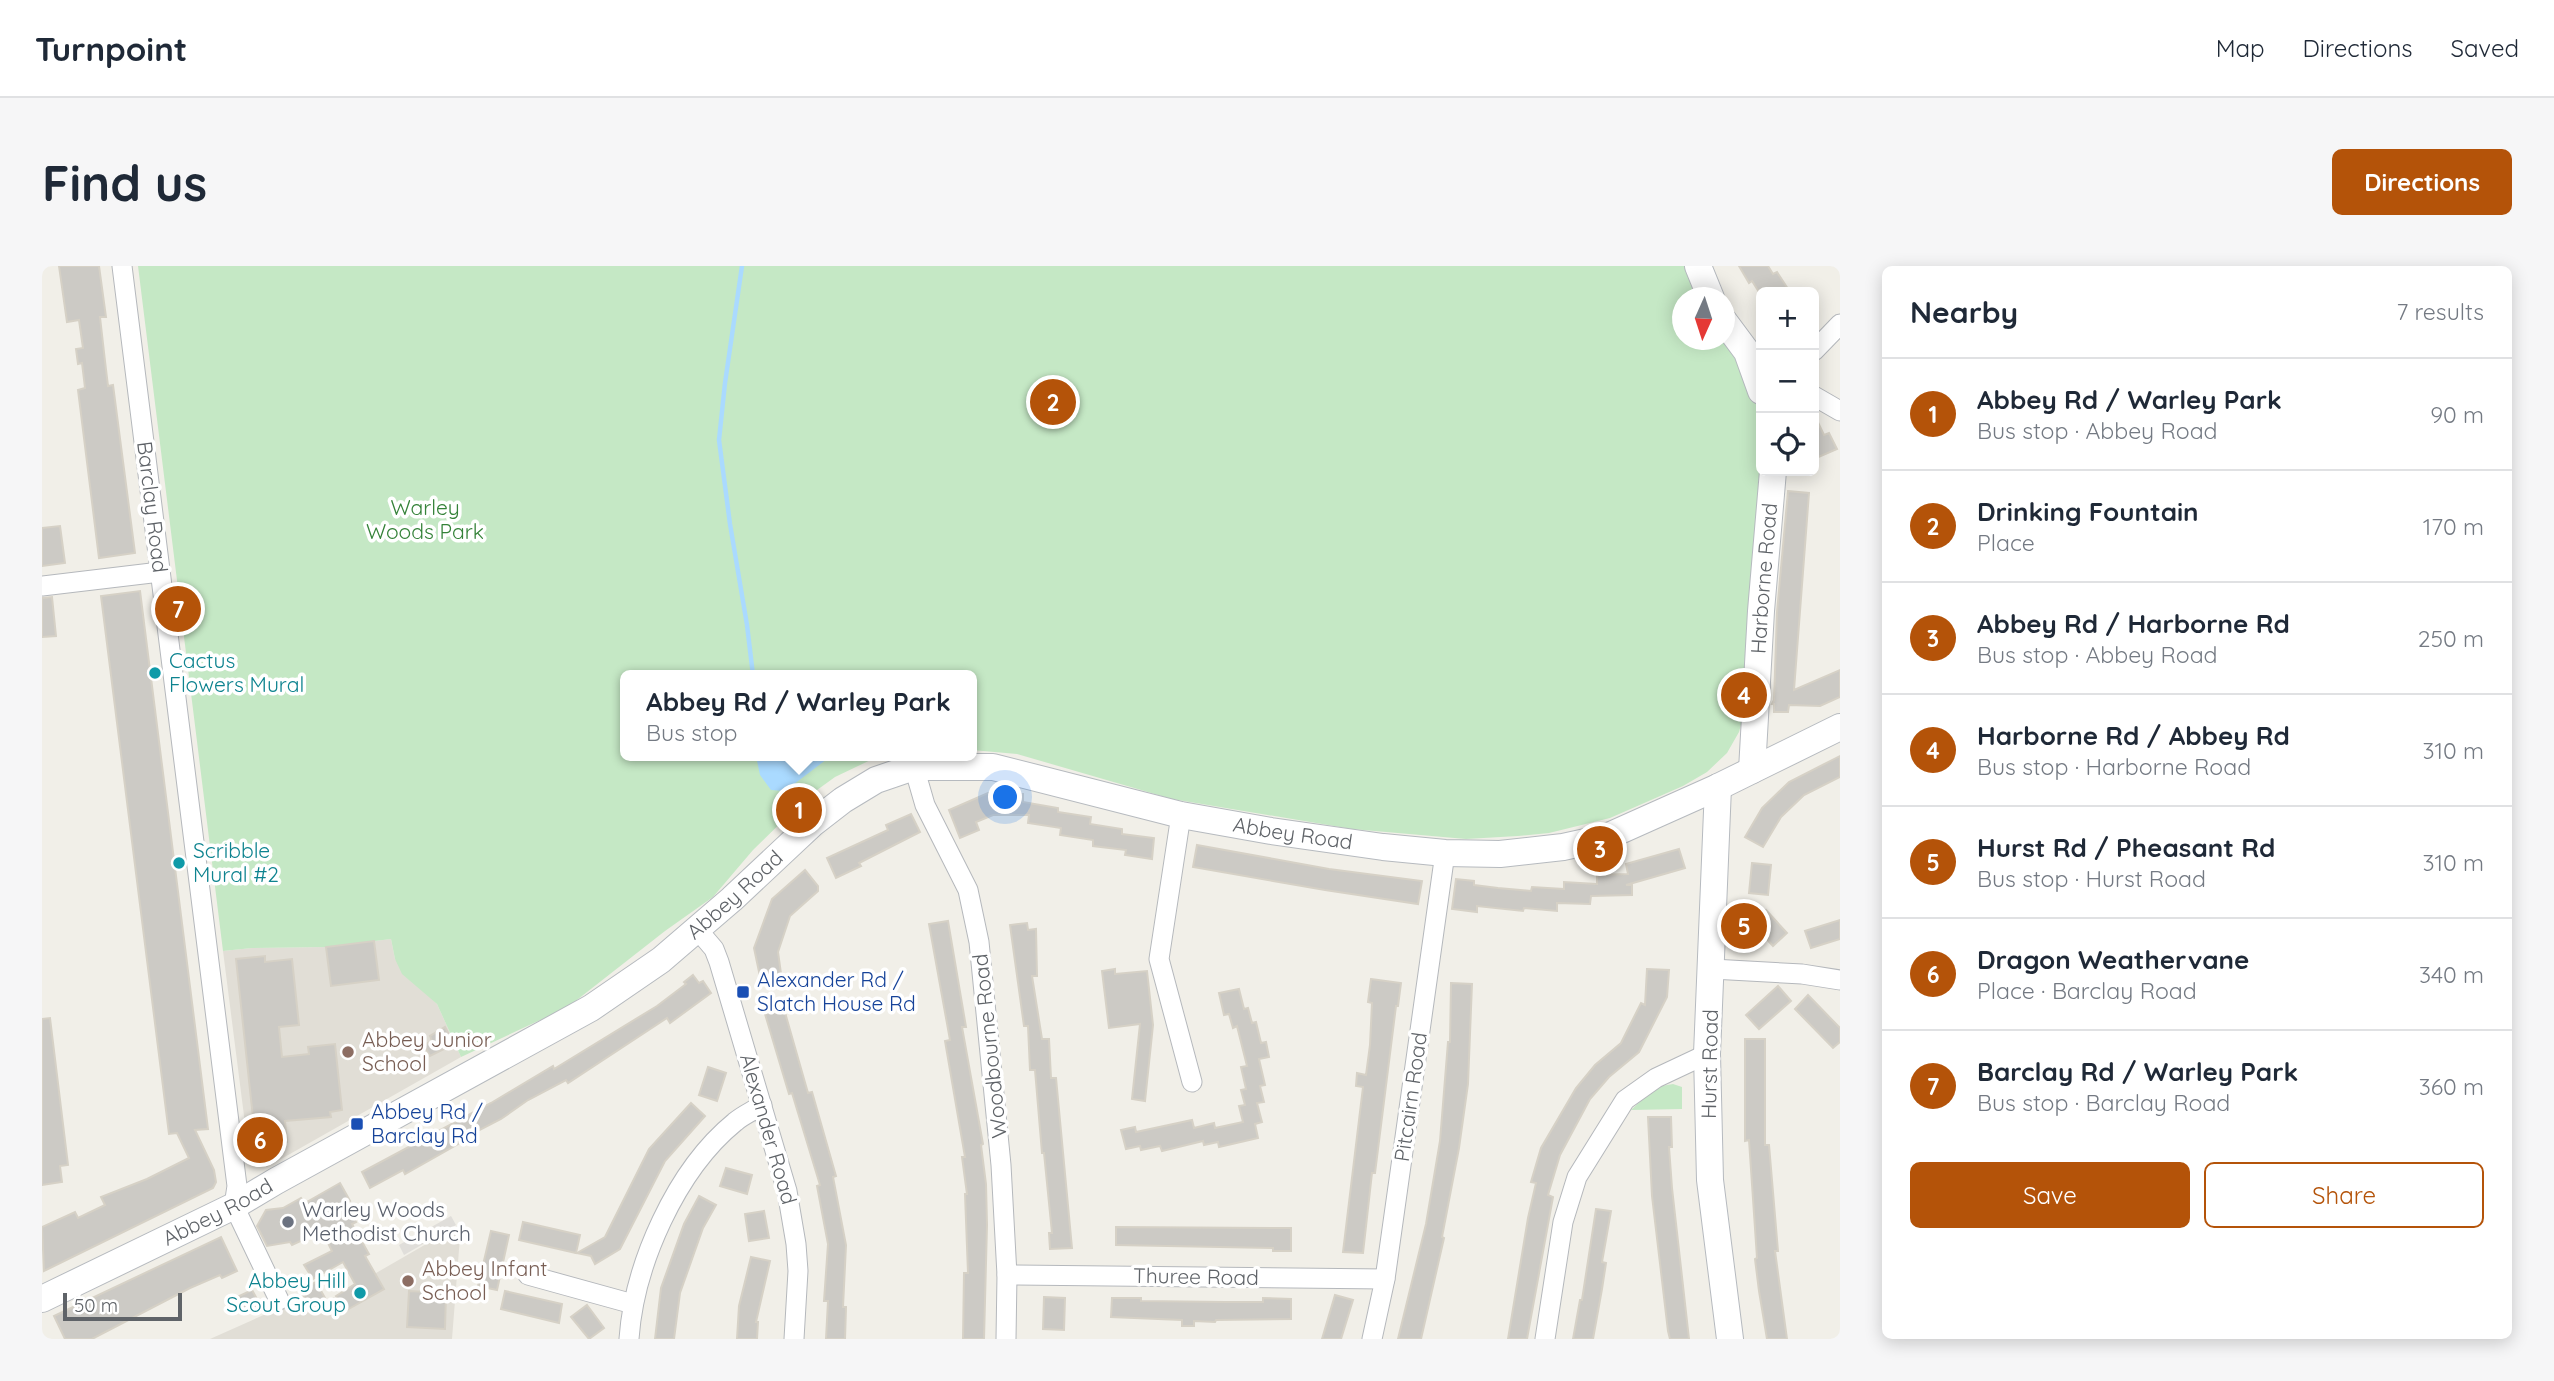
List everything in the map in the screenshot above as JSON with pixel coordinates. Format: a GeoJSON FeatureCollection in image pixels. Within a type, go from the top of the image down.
{"type":"FeatureCollection","features":[{"type":"Feature","properties":{"kind":"street","name":"Barclay Road"},"geometry":{"type":"LineString","coordinates":[[122,266],[237,1186],[234,1206]]}},
{"type":"Feature","properties":{"kind":"street"},"geometry":{"type":"LineString","coordinates":[[1698,266],[1707,287]]}},
{"type":"Feature","properties":{"kind":"street"},"geometry":{"type":"LineString","coordinates":[[1815,350],[1840,324]]}},
{"type":"Feature","properties":{"kind":"street"},"geometry":{"type":"LineString","coordinates":[[1735,336],[1747,352],[1756,376]]}},
{"type":"Feature","properties":{"kind":"street"},"geometry":{"type":"LineString","coordinates":[[1819,399],[1840,411]]}},
{"type":"Feature","properties":{"kind":"street","name":"Harborne Road"},"geometry":{"type":"LineString","coordinates":[[1752,770],[1761,611],[1773,476]]}},
{"type":"Feature","properties":{"kind":"street"},"geometry":{"type":"LineString","coordinates":[[42,586],[160,572]]}},
{"type":"Feature","properties":{"kind":"street","name":"Abbey Road"},"geometry":{"type":"LineString","coordinates":[[42,1299],[234,1206],[591,1008],[661,960],[812,824],[876,779],[914,767],[993,767],[1181,815],[1271,831],[1445,853],[1500,854],[1563,847],[1604,838],[1718,787],[1840,727]]}},
{"type":"Feature","properties":{"kind":"street","name":"Woodbourne Road"},"geometry":{"type":"LineString","coordinates":[[914,767],[925,805],[968,890],[979,942],[1001,1165],[1007,1275],[1006,1339]]}},
{"type":"Feature","properties":{"kind":"street","name":"Hurst Road"},"geometry":{"type":"LineString","coordinates":[[1718,787],[1707,1054],[1710,1180],[1730,1339]]}},
{"type":"Feature","properties":{"kind":"street"},"geometry":{"type":"LineString","coordinates":[[1181,815],[1159,959],[1192,1082]]}},
{"type":"Feature","properties":{"kind":"street","name":"Pitcairn Road"},"geometry":{"type":"LineString","coordinates":[[1371,1339],[1385,1279],[1445,853]]}},
{"type":"Feature","properties":{"kind":"street","name":"Alexander Road"},"geometry":{"type":"LineString","coordinates":[[697,929],[714,949],[719,962],[787,1191],[798,1271],[794,1339]]}},
{"type":"Feature","properties":{"kind":"street"},"geometry":{"type":"LineString","coordinates":[[1712,969],[1840,979]]}},
{"type":"Feature","properties":{"kind":"street"},"geometry":{"type":"LineString","coordinates":[[1545,1339],[1563,1222],[1577,1177],[1625,1100],[1656,1078],[1707,1054]]}},
{"type":"Feature","properties":{"kind":"street"},"geometry":{"type":"LineString","coordinates":[[629,1339],[633,1304],[645,1257],[676,1195],[712,1145],[735,1122],[762,1105]]}},
{"type":"Feature","properties":{"kind":"street"},"geometry":{"type":"LineString","coordinates":[[234,1206],[279,1300]]}},
{"type":"Feature","properties":{"kind":"street"},"geometry":{"type":"LineString","coordinates":[[528,1275],[633,1304]]}},
{"type":"Feature","properties":{"kind":"street","name":"Thuree Road"},"geometry":{"type":"LineString","coordinates":[[1007,1275],[1385,1279]]}},
{"type":"Feature","properties":{"kind":"shaded area","name":"Abbey Junior School"},"geometry":{"type":"Polygon","coordinates":[[[391,939],[395,959],[437,1004],[461,1057],[267,1167],[255,1166],[249,1155],[223,951],[326,947],[391,939]]]}},
{"type":"Feature","properties":{"kind":"shaded area"},"geometry":{"type":"Polygon","coordinates":[[[451,1216],[456,1225],[404,1255],[399,1245],[451,1216]]]}},
{"type":"Feature","properties":{"kind":"shaded area","name":"Abbey Infant School"},"geometry":{"type":"Polygon","coordinates":[[[461,1224],[452,1339],[210,1339],[295,1301],[305,1314],[461,1224]]]}},
{"type":"Feature","properties":{"kind":"green space","name":"Warley Woods Park"},"geometry":{"type":"Polygon","coordinates":[[[138,266],[1689,266],[1698,287],[1672,287],[1672,350],[1730,350],[1753,389],[1756,400],[1756,476],[1761,476],[1745,709],[1739,732],[1727,753],[1707,772],[1683,786],[1610,818],[1549,833],[1466,839],[1352,829],[1172,799],[1017,754],[977,750],[977,670],[620,670],[620,761],[869,761],[835,777],[806,798],[753,850],[713,897],[573,1003],[461,1057],[437,1004],[402,974],[395,959],[391,939],[326,947],[223,951],[138,266]]]}},
{"type":"Feature","properties":{"kind":"green space"},"geometry":{"type":"Polygon","coordinates":[[[1673,1084],[1682,1087],[1682,1109],[1631,1110],[1656,1087],[1673,1084]]]}},
{"type":"Feature","properties":{"kind":"water"},"geometry":{"type":"Polygon","coordinates":[[[757,761],[824,761],[785,791],[771,790],[760,775],[757,761]]]}},
{"type":"Feature","properties":{"kind":"building"},"geometry":{"type":"Polygon","coordinates":[[[59,266],[99,266],[106,317],[100,317],[108,386],[113,385],[135,553],[99,558],[78,390],[85,388],[82,363],[78,364],[76,349],[83,348],[79,320],[67,322],[59,266]]]}},
{"type":"Feature","properties":{"kind":"building"},"geometry":{"type":"Polygon","coordinates":[[[1739,266],[1768,266],[1773,274],[1777,272],[1787,287],[1756,287],[1752,281],[1749,283],[1739,266]]]}},
{"type":"Feature","properties":{"kind":"building"},"geometry":{"type":"Polygon","coordinates":[[[1819,424],[1824,435],[1829,433],[1837,449],[1819,457],[1819,424]]]}},
{"type":"Feature","properties":{"kind":"building"},"geometry":{"type":"Polygon","coordinates":[[[1788,491],[1809,493],[1794,690],[1840,670],[1840,697],[1820,706],[1789,705],[1788,712],[1774,712],[1772,704],[1777,612],[1788,491]]]}},
{"type":"Feature","properties":{"kind":"building"},"geometry":{"type":"Polygon","coordinates":[[[60,526],[65,563],[42,566],[42,528],[60,526]]]}},
{"type":"Feature","properties":{"kind":"building"},"geometry":{"type":"Polygon","coordinates":[[[140,591],[208,1129],[195,1130],[214,1170],[216,1182],[213,1188],[44,1271],[42,1227],[75,1212],[78,1218],[105,1205],[101,1197],[147,1179],[189,1158],[177,1133],[169,1134],[101,596],[140,591]]]}},
{"type":"Feature","properties":{"kind":"building"},"geometry":{"type":"Polygon","coordinates":[[[52,597],[56,636],[42,637],[42,598],[52,597]]]}},
{"type":"Feature","properties":{"kind":"building"},"geometry":{"type":"Polygon","coordinates":[[[1840,756],[1840,777],[1804,795],[1781,817],[1763,847],[1745,837],[1762,808],[1789,782],[1840,756]]]}},
{"type":"Feature","properties":{"kind":"building"},"geometry":{"type":"Polygon","coordinates":[[[988,793],[1023,794],[1023,802],[1058,808],[1058,812],[1091,817],[1090,824],[1122,829],[1122,834],[1154,838],[1152,859],[1125,855],[1126,850],[1093,846],[1093,840],[1060,835],[1061,828],[1028,823],[1029,815],[993,815],[976,822],[979,830],[960,838],[949,810],[988,793]]]}},
{"type":"Feature","properties":{"kind":"building"},"geometry":{"type":"Polygon","coordinates":[[[911,814],[920,832],[859,863],[861,866],[836,878],[827,858],[888,830],[886,825],[911,814]]]}},
{"type":"Feature","properties":{"kind":"building"},"geometry":{"type":"Polygon","coordinates":[[[1197,845],[1329,869],[1422,881],[1418,904],[1193,867],[1197,845]]]}},
{"type":"Feature","properties":{"kind":"building"},"geometry":{"type":"Polygon","coordinates":[[[1679,849],[1685,868],[1626,885],[1632,885],[1632,895],[1591,896],[1590,904],[1557,903],[1557,911],[1524,908],[1523,911],[1477,906],[1477,912],[1452,909],[1456,879],[1498,888],[1531,891],[1532,887],[1564,889],[1564,882],[1597,884],[1597,875],[1628,874],[1626,864],[1679,849]]]}},
{"type":"Feature","properties":{"kind":"building"},"geometry":{"type":"Polygon","coordinates":[[[1752,863],[1771,865],[1768,895],[1749,893],[1752,863]]]}},
{"type":"Feature","properties":{"kind":"building"},"geometry":{"type":"Polygon","coordinates":[[[805,870],[818,886],[818,891],[790,916],[778,952],[782,981],[762,986],[754,948],[772,899],[805,870]]]}},
{"type":"Feature","properties":{"kind":"building"},"geometry":{"type":"Polygon","coordinates":[[[1766,910],[1787,933],[1773,946],[1752,923],[1766,910]]]}},
{"type":"Feature","properties":{"kind":"building"},"geometry":{"type":"Polygon","coordinates":[[[1840,920],[1840,939],[1811,948],[1805,931],[1840,920]]]}},
{"type":"Feature","properties":{"kind":"building"},"geometry":{"type":"Polygon","coordinates":[[[948,921],[966,1027],[962,1027],[983,1144],[987,1225],[984,1339],[963,1339],[964,1273],[968,1273],[967,1194],[962,1157],[965,1157],[945,1041],[950,1040],[929,924],[948,921]]]}},
{"type":"Feature","properties":{"kind":"building"},"geometry":{"type":"Polygon","coordinates":[[[1027,923],[1028,930],[1036,929],[1037,976],[1032,976],[1042,1039],[1049,1039],[1051,1078],[1056,1078],[1072,1248],[1050,1249],[1049,1233],[1052,1233],[1035,1070],[1030,1070],[1028,1026],[1024,1026],[1010,925],[1027,923]]]}},
{"type":"Feature","properties":{"kind":"building"},"geometry":{"type":"Polygon","coordinates":[[[374,941],[379,980],[331,986],[326,947],[374,941]]]}},
{"type":"Feature","properties":{"kind":"building","name":"Abbey Junior School"},"geometry":{"type":"Polygon","coordinates":[[[265,956],[265,962],[292,959],[299,1025],[279,1027],[282,1057],[309,1054],[308,1047],[335,1044],[342,1110],[330,1112],[331,1117],[285,1121],[287,1142],[256,1146],[236,959],[265,956]]]}},
{"type":"Feature","properties":{"kind":"building"},"geometry":{"type":"Polygon","coordinates":[[[1115,969],[1115,974],[1147,971],[1153,1025],[1145,1101],[1132,1099],[1140,1024],[1109,1028],[1102,971],[1115,969]]]}},
{"type":"Feature","properties":{"kind":"building"},"geometry":{"type":"Polygon","coordinates":[[[1647,969],[1669,970],[1667,997],[1639,1052],[1609,1077],[1590,1099],[1560,1155],[1548,1195],[1553,1197],[1527,1339],[1508,1339],[1536,1183],[1531,1182],[1541,1148],[1576,1088],[1595,1065],[1621,1043],[1641,1003],[1645,1005],[1647,969]]]}},
{"type":"Feature","properties":{"kind":"building"},"geometry":{"type":"Polygon","coordinates":[[[693,975],[699,983],[703,981],[711,993],[670,1023],[667,1018],[568,1083],[566,1080],[528,1100],[501,1119],[405,1174],[403,1170],[370,1188],[362,1172],[491,1103],[553,1066],[554,1069],[657,1006],[686,984],[684,982],[693,975]]]}},
{"type":"Feature","properties":{"kind":"building"},"geometry":{"type":"Polygon","coordinates":[[[1371,979],[1401,983],[1375,1173],[1372,1173],[1363,1253],[1343,1252],[1363,1087],[1356,1086],[1357,1073],[1366,1075],[1370,1045],[1372,1003],[1368,1002],[1371,979]]]}},
{"type":"Feature","properties":{"kind":"building"},"geometry":{"type":"Polygon","coordinates":[[[1451,983],[1472,984],[1468,1084],[1459,1148],[1442,1237],[1444,1238],[1421,1339],[1398,1339],[1426,1224],[1440,1141],[1450,1042],[1451,983]]]}},
{"type":"Feature","properties":{"kind":"building"},"geometry":{"type":"Polygon","coordinates":[[[1778,986],[1791,1001],[1759,1029],[1746,1015],[1778,986]]]}},
{"type":"Feature","properties":{"kind":"building"},"geometry":{"type":"Polygon","coordinates":[[[1239,989],[1244,1009],[1248,1008],[1252,1023],[1256,1022],[1261,1043],[1266,1042],[1269,1057],[1259,1059],[1265,1085],[1260,1086],[1264,1102],[1257,1103],[1262,1122],[1255,1124],[1258,1138],[1219,1147],[1218,1142],[1204,1145],[1203,1141],[1162,1151],[1160,1146],[1141,1150],[1140,1146],[1126,1149],[1121,1130],[1135,1127],[1136,1132],[1192,1120],[1194,1128],[1214,1123],[1215,1128],[1243,1122],[1239,1106],[1245,1105],[1241,1090],[1246,1089],[1241,1067],[1247,1066],[1237,1026],[1233,1028],[1229,1014],[1224,1015],[1219,993],[1239,989]]]}},
{"type":"Feature","properties":{"kind":"building"},"geometry":{"type":"Polygon","coordinates":[[[1808,995],[1840,1028],[1840,1042],[1833,1048],[1795,1009],[1808,995]]]}},
{"type":"Feature","properties":{"kind":"building"},"geometry":{"type":"Polygon","coordinates":[[[784,1009],[836,1176],[833,1177],[846,1245],[843,1307],[846,1307],[845,1339],[826,1339],[828,1301],[824,1301],[828,1244],[817,1186],[820,1185],[765,1014],[784,1009]]]}},
{"type":"Feature","properties":{"kind":"building"},"geometry":{"type":"Polygon","coordinates":[[[50,1018],[68,1165],[60,1166],[62,1182],[42,1185],[42,1019],[50,1018]]]}},
{"type":"Feature","properties":{"kind":"building"},"geometry":{"type":"Polygon","coordinates":[[[445,1027],[454,1044],[430,1056],[424,1045],[432,1041],[430,1036],[445,1027]]]}},
{"type":"Feature","properties":{"kind":"building"},"geometry":{"type":"Polygon","coordinates":[[[1745,1039],[1765,1039],[1765,1145],[1769,1145],[1778,1251],[1775,1251],[1787,1339],[1767,1339],[1759,1291],[1749,1140],[1745,1141],[1745,1039]]]}},
{"type":"Feature","properties":{"kind":"building"},"geometry":{"type":"Polygon","coordinates":[[[708,1067],[726,1073],[717,1101],[699,1095],[708,1067]]]}},
{"type":"Feature","properties":{"kind":"building"},"geometry":{"type":"Polygon","coordinates":[[[691,1103],[705,1116],[665,1161],[620,1249],[595,1264],[591,1256],[577,1253],[605,1237],[649,1149],[691,1103]]]}},
{"type":"Feature","properties":{"kind":"building"},"geometry":{"type":"Polygon","coordinates":[[[1648,1117],[1671,1117],[1672,1147],[1669,1147],[1672,1188],[1689,1339],[1670,1339],[1668,1331],[1652,1196],[1648,1117]]]}},
{"type":"Feature","properties":{"kind":"building"},"geometry":{"type":"Polygon","coordinates":[[[726,1168],[752,1175],[747,1194],[720,1186],[726,1168]]]}},
{"type":"Feature","properties":{"kind":"building"},"geometry":{"type":"Polygon","coordinates":[[[340,1183],[350,1201],[345,1204],[356,1222],[352,1224],[369,1254],[365,1256],[384,1289],[345,1311],[336,1296],[355,1284],[343,1262],[313,1279],[304,1265],[332,1251],[322,1231],[292,1245],[290,1242],[267,1246],[257,1226],[266,1210],[283,1208],[301,1198],[305,1203],[340,1183]]]}},
{"type":"Feature","properties":{"kind":"building"},"geometry":{"type":"Polygon","coordinates":[[[699,1196],[716,1205],[703,1228],[680,1293],[674,1339],[655,1339],[661,1288],[684,1224],[699,1196]]]}},
{"type":"Feature","properties":{"kind":"building"},"geometry":{"type":"Polygon","coordinates":[[[1596,1209],[1611,1211],[1602,1262],[1606,1263],[1602,1289],[1593,1339],[1573,1339],[1582,1300],[1596,1209]]]}},
{"type":"Feature","properties":{"kind":"building"},"geometry":{"type":"Polygon","coordinates":[[[764,1211],[769,1238],[749,1241],[745,1214],[764,1211]]]}},
{"type":"Feature","properties":{"kind":"building"},"geometry":{"type":"Polygon","coordinates":[[[523,1222],[580,1235],[576,1253],[519,1240],[523,1222]]]}},
{"type":"Feature","properties":{"kind":"building"},"geometry":{"type":"Polygon","coordinates":[[[1116,1227],[1291,1228],[1291,1251],[1273,1251],[1273,1248],[1116,1245],[1116,1227]]]}},
{"type":"Feature","properties":{"kind":"building"},"geometry":{"type":"Polygon","coordinates":[[[491,1231],[509,1235],[497,1290],[478,1286],[491,1231]]]}},
{"type":"Feature","properties":{"kind":"building"},"geometry":{"type":"Polygon","coordinates":[[[221,1237],[237,1271],[190,1288],[92,1339],[65,1339],[54,1316],[221,1237]]]}},
{"type":"Feature","properties":{"kind":"building"},"geometry":{"type":"Polygon","coordinates":[[[751,1257],[770,1261],[756,1322],[757,1339],[737,1339],[739,1306],[751,1257]]]}},
{"type":"Feature","properties":{"kind":"building"},"geometry":{"type":"Polygon","coordinates":[[[316,1282],[325,1298],[310,1307],[300,1290],[316,1282]]]}},
{"type":"Feature","properties":{"kind":"building"},"geometry":{"type":"Polygon","coordinates":[[[252,1290],[261,1306],[243,1314],[235,1298],[252,1290]]]}},
{"type":"Feature","properties":{"kind":"building"},"geometry":{"type":"Polygon","coordinates":[[[409,1291],[446,1293],[445,1329],[407,1327],[409,1291]]]}},
{"type":"Feature","properties":{"kind":"building"},"geometry":{"type":"Polygon","coordinates":[[[505,1291],[562,1304],[559,1323],[501,1309],[505,1291]]]}},
{"type":"Feature","properties":{"kind":"building"},"geometry":{"type":"Polygon","coordinates":[[[1335,1295],[1353,1300],[1341,1339],[1322,1339],[1335,1295]]]}},
{"type":"Feature","properties":{"kind":"building"},"geometry":{"type":"Polygon","coordinates":[[[1044,1297],[1065,1298],[1064,1330],[1043,1329],[1044,1297]]]}},
{"type":"Feature","properties":{"kind":"building"},"geometry":{"type":"Polygon","coordinates":[[[1112,1298],[1225,1302],[1263,1302],[1263,1298],[1291,1299],[1291,1319],[1194,1321],[1194,1326],[1182,1326],[1182,1320],[1111,1317],[1112,1298]]]}},
{"type":"Feature","properties":{"kind":"building"},"geometry":{"type":"Polygon","coordinates":[[[587,1305],[604,1328],[589,1339],[571,1317],[587,1305]]]}},
{"type":"Feature","properties":{"kind":"waterway"},"geometry":{"type":"LineString","coordinates":[[742,266],[719,440],[752,670]]}},
{"type":"Feature","properties":{"kind":"place","name":"Drinking Fountain"},"geometry":{"type":"Point","coordinates":[1053,402]}},
{"type":"Feature","properties":{"kind":"place","name":"Barclay Rd / Warley Park"},"geometry":{"type":"Point","coordinates":[178,609]}},
{"type":"Feature","properties":{"kind":"place","name":"Cactus Flowers Mural"},"geometry":{"type":"Point","coordinates":[155,673]}},
{"type":"Feature","properties":{"kind":"place","name":"Harborne Rd / Abbey Rd"},"geometry":{"type":"Point","coordinates":[1744,695]}},
{"type":"Feature","properties":{"kind":"place","name":"Abbey Rd / Warley Park"},"geometry":{"type":"Point","coordinates":[799,810]}},
{"type":"Feature","properties":{"kind":"place","name":"Abbey Rd / Harborne Rd"},"geometry":{"type":"Point","coordinates":[1600,849]}},
{"type":"Feature","properties":{"kind":"place","name":"Scribble Mural #2"},"geometry":{"type":"Point","coordinates":[179,863]}},
{"type":"Feature","properties":{"kind":"place","name":"Hurst Rd / Pheasant Rd"},"geometry":{"type":"Point","coordinates":[1744,926]}},
{"type":"Feature","properties":{"kind":"place","name":"Alexander Rd / Slatch House Rd"},"geometry":{"type":"Point","coordinates":[743,992]}},
{"type":"Feature","properties":{"kind":"place","name":"Abbey Junior School"},"geometry":{"type":"Point","coordinates":[348,1052]}},
{"type":"Feature","properties":{"kind":"place","name":"Abbey Rd / Barclay Rd"},"geometry":{"type":"Point","coordinates":[357,1124]}},
{"type":"Feature","properties":{"kind":"place","name":"Dragon Weathervane"},"geometry":{"type":"Point","coordinates":[260,1140]}},
{"type":"Feature","properties":{"kind":"place","name":"Warley Woods Methodist Church"},"geometry":{"type":"Point","coordinates":[288,1222]}},
{"type":"Feature","properties":{"kind":"place","name":"Abbey Infant School"},"geometry":{"type":"Point","coordinates":[408,1281]}},
{"type":"Feature","properties":{"kind":"place","name":"Abbey Hill Scout Group"},"geometry":{"type":"Point","coordinates":[360,1293]}}]}
